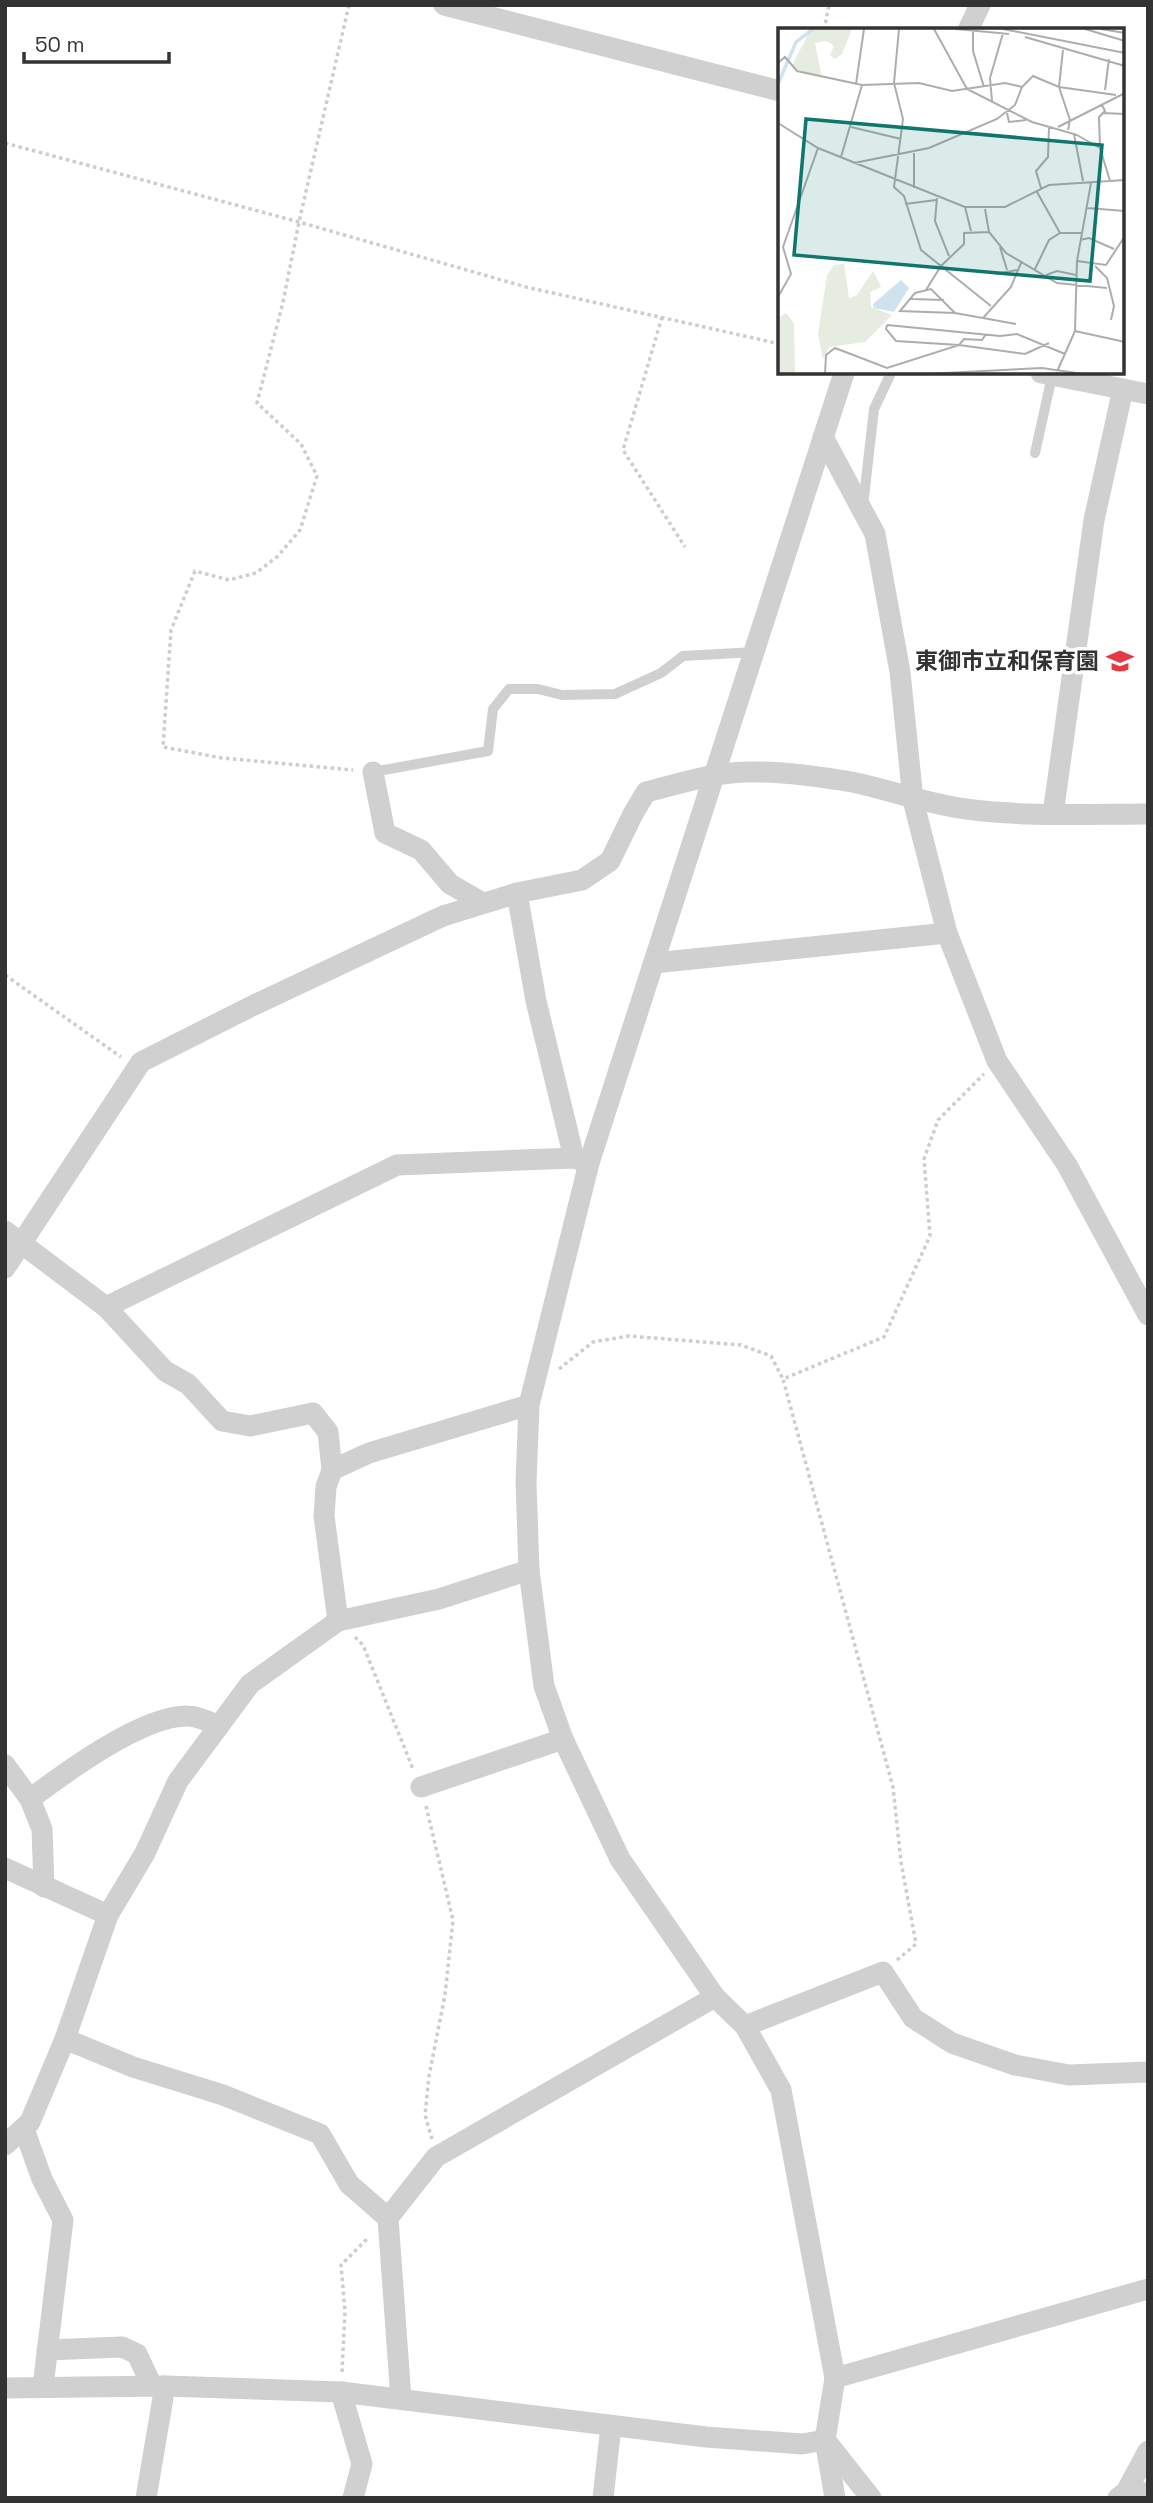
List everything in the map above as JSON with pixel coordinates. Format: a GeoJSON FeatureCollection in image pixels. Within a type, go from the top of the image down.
{"type":"FeatureCollection","features":[{"type":"Feature","properties":{"kind":"street"},"geometry":{"type":"LineString","coordinates":[[444,5],[778,90]]}},
{"type":"Feature","properties":{"kind":"street"},"geometry":{"type":"LineString","coordinates":[[969,28],[980,5]]}},
{"type":"Feature","properties":{"kind":"street"},"geometry":{"type":"LineString","coordinates":[[835,2498],[825,2440],[835,2378],[780,2090],[745,2026],[715,1997],[620,1859],[563,1739],[544,1686],[529,1570],[526,1482],[532,1395],[581,1161],[654,963],[844,374]]}},
{"type":"Feature","properties":{"kind":"street"},"geometry":{"type":"LineString","coordinates":[[1047,374],[1148,394]]}},
{"type":"Feature","properties":{"kind":"street"},"geometry":{"type":"LineString","coordinates":[[1053,814],[1094,520],[1123,389]]}},
{"type":"Feature","properties":{"kind":"street"},"geometry":{"type":"LineString","coordinates":[[823,438],[875,534],[895,645],[914,800],[947,933],[998,1061],[1067,1165],[1148,1315]]}},
{"type":"Feature","properties":{"kind":"street"},"geometry":{"type":"LineString","coordinates":[[373,772],[386,833],[421,850],[450,884],[483,903]]}},
{"type":"Feature","properties":{"kind":"street"},"geometry":{"type":"LineString","coordinates":[[5,1268],[14,1236],[141,1062],[252,1006],[443,916],[517,893],[582,880],[610,861],[646,792],[716,775],[744,772],[786,773],[854,783],[914,800],[967,810],[1148,814]]}},
{"type":"Feature","properties":{"kind":"street"},"geometry":{"type":"LineString","coordinates":[[517,893],[536,1001],[581,1161]]}},
{"type":"Feature","properties":{"kind":"street"},"geometry":{"type":"LineString","coordinates":[[654,963],[947,933]]}},
{"type":"Feature","properties":{"kind":"street"},"geometry":{"type":"LineString","coordinates":[[106,1307],[397,1165],[581,1161]]}},
{"type":"Feature","properties":{"kind":"street"},"geometry":{"type":"LineString","coordinates":[[14,1236],[106,1307],[165,1371],[188,1384],[222,1420],[250,1426],[313,1413],[328,1432],[332,1470],[326,1487],[324,1516],[338,1621]]}},
{"type":"Feature","properties":{"kind":"street"},"geometry":{"type":"LineString","coordinates":[[332,1470],[369,1453],[532,1395]]}},
{"type":"Feature","properties":{"kind":"street"},"geometry":{"type":"LineString","coordinates":[[5,2145],[30,2122],[65,2039],[108,1915],[145,1853],[178,1781],[250,1684],[338,1621],[439,1599],[529,1570]]}},
{"type":"Feature","properties":{"kind":"street"},"geometry":{"type":"LineString","coordinates":[[30,1799],[82,1761],[168,1717],[191,1715],[219,1726]]}},
{"type":"Feature","properties":{"kind":"street"},"geometry":{"type":"LineString","coordinates":[[421,1787],[563,1739]]}},
{"type":"Feature","properties":{"kind":"street"},"geometry":{"type":"LineString","coordinates":[[5,1765],[30,1799],[42,1829],[44,1886]]}},
{"type":"Feature","properties":{"kind":"street"},"geometry":{"type":"LineString","coordinates":[[5,1868],[108,1915]]}},
{"type":"Feature","properties":{"kind":"street"},"geometry":{"type":"LineString","coordinates":[[745,2026],[883,1972],[913,2018],[952,2043],[1015,2065],[1069,2075],[1148,2072]]}},
{"type":"Feature","properties":{"kind":"street"},"geometry":{"type":"LineString","coordinates":[[401,2399],[388,2218],[436,2157],[715,1997]]}},
{"type":"Feature","properties":{"kind":"street"},"geometry":{"type":"LineString","coordinates":[[65,2039],[132,2067],[223,2095],[320,2134],[349,2185],[388,2218]]}},
{"type":"Feature","properties":{"kind":"street"},"geometry":{"type":"LineString","coordinates":[[24,2129],[42,2179],[63,2220],[43,2388]]}},
{"type":"Feature","properties":{"kind":"street"},"geometry":{"type":"LineString","coordinates":[[835,2378],[1148,2289]]}},
{"type":"Feature","properties":{"kind":"street"},"geometry":{"type":"LineString","coordinates":[[47,2350],[122,2347],[137,2354],[159,2386],[146,2498]]}},
{"type":"Feature","properties":{"kind":"street"},"geometry":{"type":"LineString","coordinates":[[5,2388],[159,2386],[341,2392],[611,2426],[802,2444],[825,2440]]}},
{"type":"Feature","properties":{"kind":"street"},"geometry":{"type":"LineString","coordinates":[[341,2392],[362,2464],[353,2498]]}},
{"type":"Feature","properties":{"kind":"street"},"geometry":{"type":"LineString","coordinates":[[603,2498],[611,2426]]}},
{"type":"Feature","properties":{"kind":"street"},"geometry":{"type":"LineString","coordinates":[[825,2440],[871,2498]]}},
{"type":"Feature","properties":{"kind":"street"},"geometry":{"type":"LineString","coordinates":[[1122,2495],[1148,2451]]}},
{"type":"Feature","properties":{"kind":"street"},"geometry":{"type":"LineString","coordinates":[[1122,2495],[1148,2493]]}},
{"type":"Feature","properties":{"kind":"lane"},"geometry":{"type":"LineString","coordinates":[[863,510],[874,409],[891,374]]}},
{"type":"Feature","properties":{"kind":"lane"},"geometry":{"type":"LineString","coordinates":[[1035,453],[1047,374]]}},
{"type":"Feature","properties":{"kind":"lane"},"geometry":{"type":"LineString","coordinates":[[373,772],[488,751],[493,709],[509,690],[538,688],[562,695],[615,694],[661,673],[683,656],[755,652]]}},
{"type":"Feature","properties":{"kind":"path"},"geometry":{"type":"LineString","coordinates":[[349,5],[299,222],[284,302],[257,403],[301,444],[317,476],[300,530],[278,556],[256,573],[229,580],[195,571],[171,630],[163,747],[222,758],[373,772]]}},
{"type":"Feature","properties":{"kind":"path"},"geometry":{"type":"LineString","coordinates":[[824,28],[829,5]]}},
{"type":"Feature","properties":{"kind":"path"},"geometry":{"type":"LineString","coordinates":[[5,143],[299,222],[526,287],[778,344]]}},
{"type":"Feature","properties":{"kind":"path"},"geometry":{"type":"LineString","coordinates":[[662,317],[623,450],[685,547]]}},
{"type":"Feature","properties":{"kind":"path"},"geometry":{"type":"LineString","coordinates":[[5,975],[137,1068]]}},
{"type":"Feature","properties":{"kind":"path"},"geometry":{"type":"LineString","coordinates":[[783,1378],[884,1337],[930,1236],[924,1159],[938,1120],[998,1061]]}},
{"type":"Feature","properties":{"kind":"path"},"geometry":{"type":"LineString","coordinates":[[532,1395],[552,1374],[593,1342],[629,1336],[741,1345],[771,1356],[783,1378],[893,1787],[901,1862],[916,1944],[883,1972]]}},
{"type":"Feature","properties":{"kind":"path"},"geometry":{"type":"LineString","coordinates":[[338,1621],[363,1644],[421,1787],[453,1920],[445,1995],[429,2076],[425,2115],[436,2157]]}},
{"type":"Feature","properties":{"kind":"path"},"geometry":{"type":"LineString","coordinates":[[341,2392],[345,2311],[341,2265],[388,2218]]}},
{"type":"Feature","properties":{"kind":"place","name":"東御市立和保育園"},"geometry":{"type":"Point","coordinates":[1120,661]}}]}
